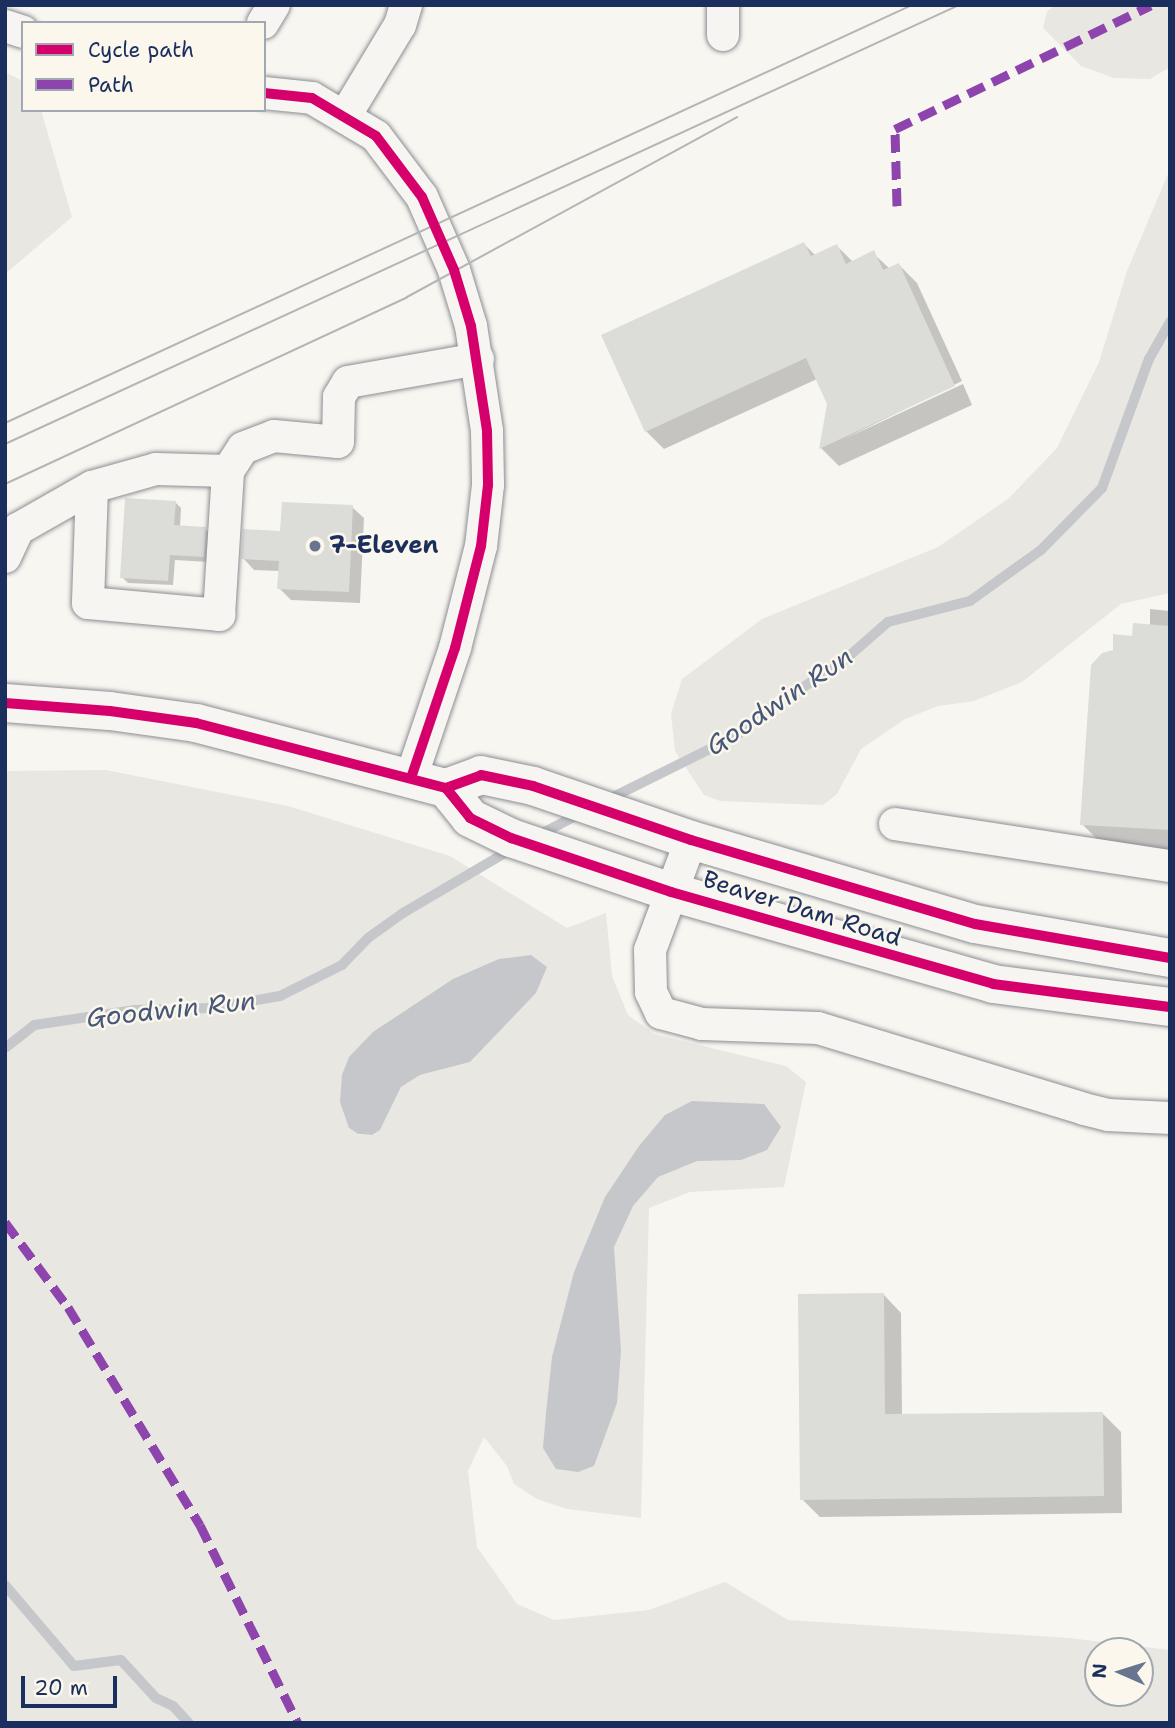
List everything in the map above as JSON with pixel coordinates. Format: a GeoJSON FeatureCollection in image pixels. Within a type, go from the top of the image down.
{"type":"FeatureCollection","features":[{"type":"Feature","properties":{"kind":"main road"},"geometry":{"type":"LineString","coordinates":[[5,703],[110,710],[196,723],[428,783]]}},
{"type":"Feature","properties":{"kind":"main road","name":"Beaver Dam Road"},"geometry":{"type":"LineString","coordinates":[[428,783],[481,775],[533,786],[674,834],[975,924],[1170,958]]}},
{"type":"Feature","properties":{"kind":"main road","name":"Beaver Dam Road"},"geometry":{"type":"LineString","coordinates":[[428,783],[471,818],[587,865],[671,892],[911,964],[993,984],[1170,1007]]}},
{"type":"Feature","properties":{"kind":"street"},"geometry":{"type":"LineString","coordinates":[[264,21],[274,5]]}},
{"type":"Feature","properties":{"kind":"street"},"geometry":{"type":"LineString","coordinates":[[345,116],[400,25],[406,5]]}},
{"type":"Feature","properties":{"kind":"street"},"geometry":{"type":"LineString","coordinates":[[266,93],[312,98],[376,136],[422,197],[454,270],[478,359],[488,458],[481,546],[454,648],[428,783]]}},
{"type":"Feature","properties":{"kind":"street"},"geometry":{"type":"LineString","coordinates":[[92,487],[88,603],[219,615],[228,471],[243,448],[255,440],[274,436],[338,442],[339,397],[348,382],[478,359]]}},
{"type":"Feature","properties":{"kind":"street"},"geometry":{"type":"LineString","coordinates":[[5,557],[18,529],[92,487],[156,469],[228,471]]}},
{"type":"Feature","properties":{"kind":"street"},"geometry":{"type":"LineString","coordinates":[[895,824],[1170,866]]}},
{"type":"Feature","properties":{"kind":"street"},"geometry":{"type":"LineString","coordinates":[[674,834],[671,892],[647,968],[651,992],[661,1013],[702,1024],[818,1028],[1084,1109],[1170,1118]]}},
{"type":"Feature","properties":{"kind":"shaded area"},"geometry":{"type":"Polygon","coordinates":[[[1056,5],[1170,5],[1170,67],[1150,79],[1114,78],[1081,66],[1043,28],[1047,11],[1056,5]]]}},
{"type":"Feature","properties":{"kind":"shaded area"},"geometry":{"type":"Polygon","coordinates":[[[5,72],[21,80],[21,112],[42,112],[72,217],[5,274],[5,72]]]}},
{"type":"Feature","properties":{"kind":"shaded area"},"geometry":{"type":"Polygon","coordinates":[[[1170,169],[1170,593],[1121,604],[1022,682],[974,701],[938,706],[905,719],[861,749],[837,794],[823,805],[720,801],[704,795],[675,751],[671,714],[682,679],[762,619],[938,547],[1008,499],[1057,448],[1099,362],[1127,271],[1170,169]]]}},
{"type":"Feature","properties":{"kind":"shaded area"},"geometry":{"type":"Polygon","coordinates":[[[106,770],[288,806],[450,856],[567,928],[606,913],[612,976],[628,1015],[654,1034],[786,1066],[806,1082],[784,1187],[690,1192],[649,1208],[641,1518],[567,1509],[537,1499],[514,1484],[507,1466],[484,1437],[468,1471],[477,1547],[517,1604],[554,1620],[649,1610],[725,1582],[788,1620],[1084,1640],[1084,1707],[1154,1707],[1154,1648],[1170,1650],[1170,1723],[5,1723],[5,771],[106,770]],[[453,979],[421,1003],[349,1128],[359,1135],[372,1135],[380,1130],[401,1087],[420,1075],[470,1062],[536,993],[453,979]]]}},
{"type":"Feature","properties":{"kind":"shaded area"},"geometry":{"type":"Polygon","coordinates":[[[531,955],[547,967],[536,993],[470,1062],[420,1075],[401,1087],[380,1130],[372,1135],[358,1134],[349,1128],[340,1102],[342,1075],[349,1057],[373,1032],[453,979],[499,959],[531,955]]]}},
{"type":"Feature","properties":{"kind":"shaded area"},"geometry":{"type":"Polygon","coordinates":[[[692,1101],[764,1104],[781,1127],[767,1150],[741,1160],[697,1161],[658,1177],[633,1206],[614,1247],[621,1351],[617,1403],[594,1466],[578,1472],[556,1469],[543,1448],[546,1413],[552,1357],[574,1272],[605,1197],[639,1146],[665,1115],[692,1101]]]}},
{"type":"Feature","properties":{"kind":"building"},"geometry":{"type":"Polygon","coordinates":[[[804,242],[811,256],[837,244],[846,264],[874,250],[883,270],[899,263],[955,386],[819,449],[827,404],[806,358],[645,432],[601,335],[804,242]]]}},
{"type":"Feature","properties":{"kind":"building","name":"7-Eleven"},"geometry":{"type":"Polygon","coordinates":[[[125,498],[176,501],[174,525],[206,527],[204,557],[170,555],[168,581],[120,578],[125,498]]]}},
{"type":"Feature","properties":{"kind":"building","name":"7-Eleven"},"geometry":{"type":"Polygon","coordinates":[[[282,502],[353,505],[349,592],[277,589],[279,561],[241,559],[243,529],[280,531],[282,502]]]}},
{"type":"Feature","properties":{"kind":"building"},"geometry":{"type":"Polygon","coordinates":[[[1133,623],[1170,626],[1170,830],[1080,825],[1091,665],[1102,653],[1113,650],[1113,634],[1132,636],[1133,623]]]}},
{"type":"Feature","properties":{"kind":"building"},"geometry":{"type":"Polygon","coordinates":[[[884,1293],[885,1414],[1103,1412],[1104,1496],[800,1500],[798,1294],[884,1293]]]}},
{"type":"Feature","properties":{"kind":"waterway","name":"Goodwin Run"},"geometry":{"type":"LineString","coordinates":[[607,800],[736,736],[765,711],[840,664],[888,622],[970,601],[1041,550],[1102,488],[1149,359],[1170,322]]}},
{"type":"Feature","properties":{"kind":"waterway","name":"Goodwin Run"},"geometry":{"type":"LineString","coordinates":[[539,835],[581,813]]}},
{"type":"Feature","properties":{"kind":"waterway","name":"Goodwin Run"},"geometry":{"type":"LineString","coordinates":[[5,1048],[34,1025],[134,1010],[211,1008],[280,996],[342,965],[368,938],[403,913],[510,850]]}},
{"type":"Feature","properties":{"kind":"waterway"},"geometry":{"type":"LineString","coordinates":[[5,1585],[74,1666],[121,1660],[156,1698],[173,1706],[189,1723]]}},
{"type":"Feature","properties":{"kind":"tram line"},"geometry":{"type":"LineString","coordinates":[[5,423],[912,5]]}},
{"type":"Feature","properties":{"kind":"tram line"},"geometry":{"type":"LineString","coordinates":[[5,444],[959,5]]}},
{"type":"Feature","properties":{"kind":"tram line"},"geometry":{"type":"LineString","coordinates":[[5,484],[407,297],[737,117]]}},
{"type":"Feature","properties":{"kind":"marked path"},"geometry":{"type":"LineString","coordinates":[[897,206],[895,129],[1151,5]]}},
{"type":"Feature","properties":{"kind":"marked path"},"geometry":{"type":"LineString","coordinates":[[5,1222],[68,1307],[200,1525],[298,1723]]}},
{"type":"Feature","properties":{"kind":"cycle path"},"geometry":{"type":"LineString","coordinates":[[266,93],[312,98],[376,136],[422,197],[454,270],[471,326],[487,431],[488,485],[481,546],[455,648],[411,778]]}},
{"type":"Feature","properties":{"kind":"cycle path"},"geometry":{"type":"LineString","coordinates":[[5,703],[110,711],[196,723],[446,788],[481,775],[533,786],[691,840],[975,924],[1170,958]]}},
{"type":"Feature","properties":{"kind":"cycle path"},"geometry":{"type":"LineString","coordinates":[[446,788],[470,818],[511,838],[671,892],[993,984],[1170,1007]]}},
{"type":"Feature","properties":{"kind":"place","name":"7-Eleven"},"geometry":{"type":"Point","coordinates":[315,546]}}]}
